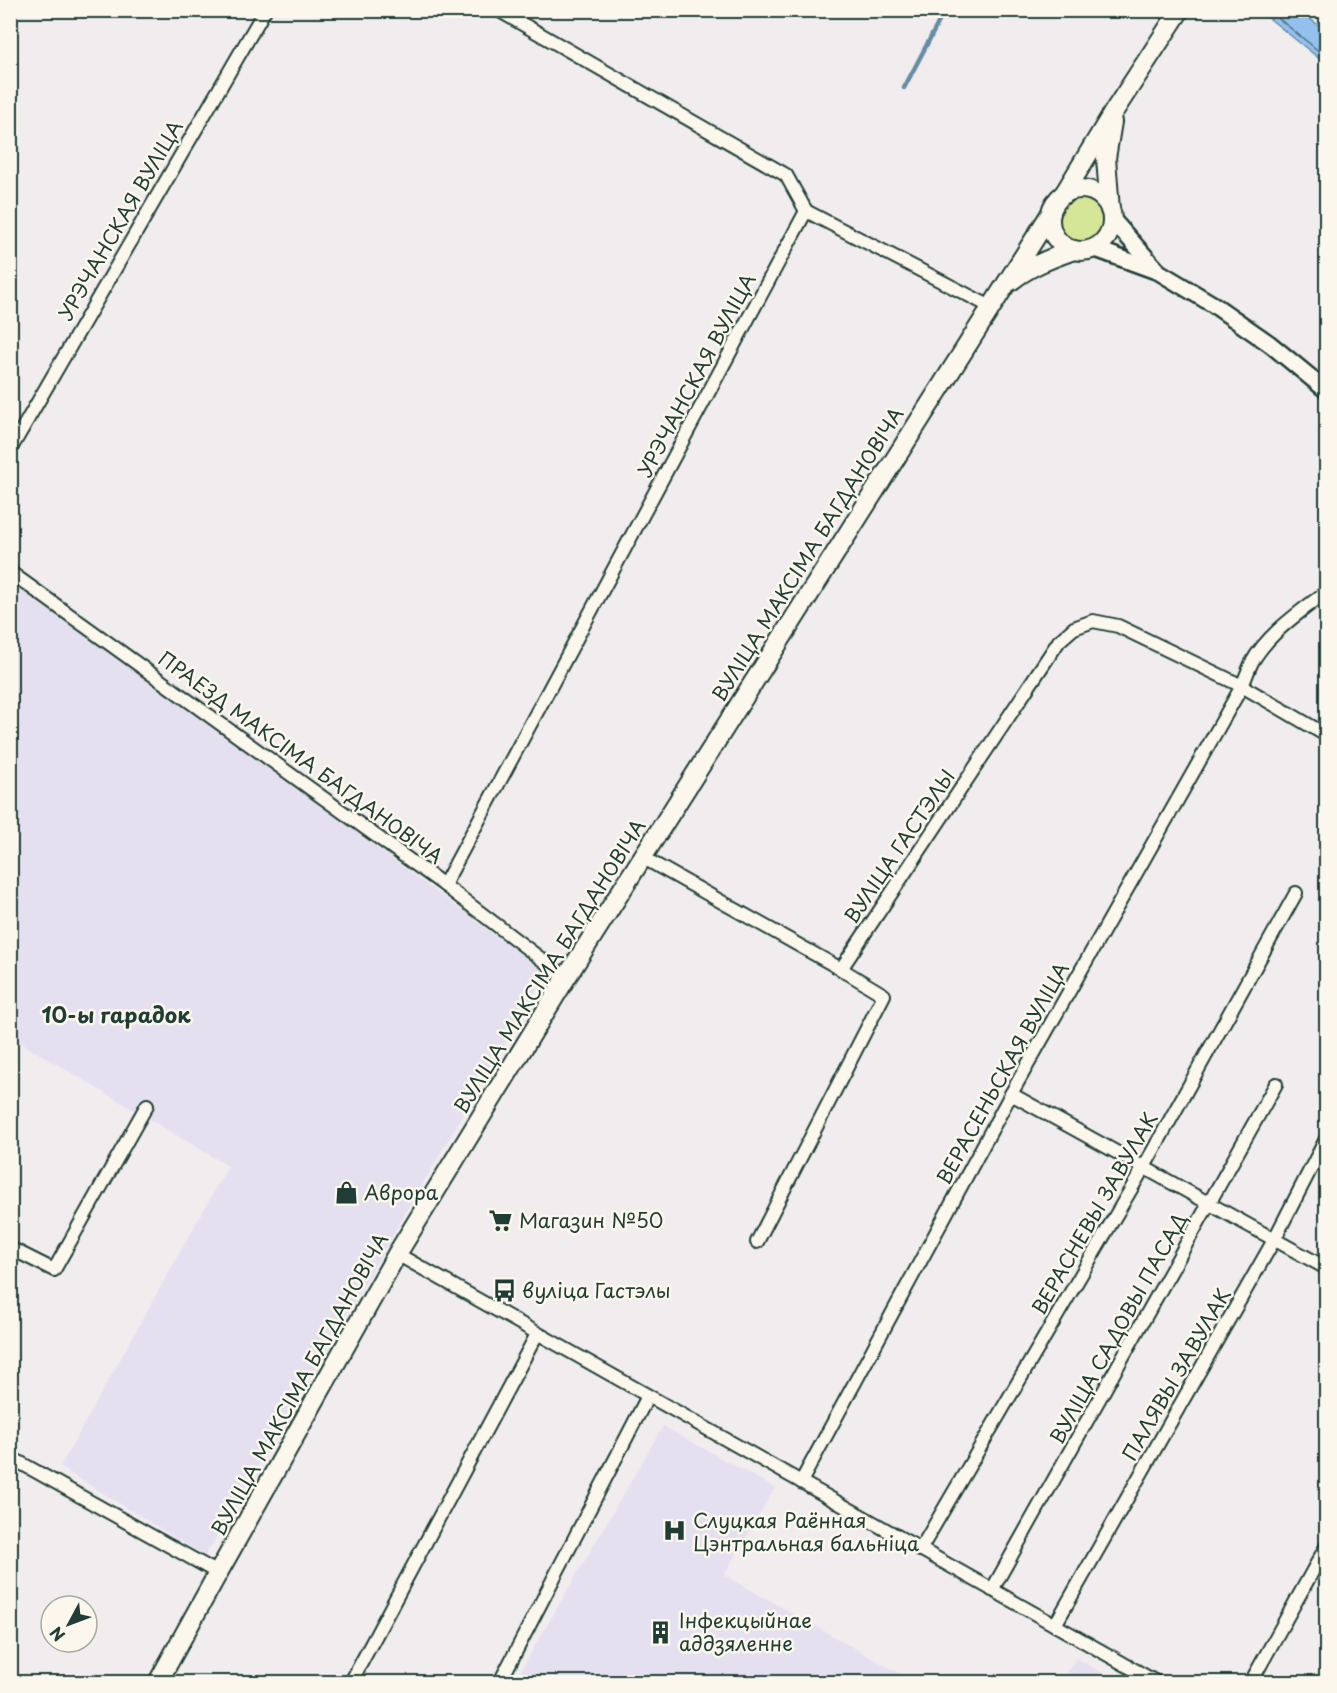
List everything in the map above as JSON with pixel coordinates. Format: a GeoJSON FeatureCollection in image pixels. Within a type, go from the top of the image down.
{"type":"FeatureCollection","features":[{"type":"Feature","properties":{"kind":"main road"},"geometry":{"type":"LineString","coordinates":[[1114,111],[1106,158],[1111,215],[1108,233],[1094,248],[1074,250],[1066,247],[1055,236],[1051,229],[1050,213],[1055,202],[1064,194],[1114,111],[1180,10]]}},
{"type":"Feature","properties":{"kind":"main road"},"geometry":{"type":"LineString","coordinates":[[1064,194],[1077,189],[1091,190],[1103,198],[1111,215]]}},
{"type":"Feature","properties":{"kind":"main road","name":"ВУЛІЦА МАКСІМА БАГДАНОВІЧА"},"geometry":{"type":"LineString","coordinates":[[158,1683],[397,1254],[566,978],[1050,213]]}},
{"type":"Feature","properties":{"kind":"main road","name":"ВУЛІЦА МАКСІМА БАГДАНОВІЧА"},"geometry":{"type":"LineString","coordinates":[[1003,288],[1023,272],[1046,260],[1074,250]]}},
{"type":"Feature","properties":{"kind":"street","name":"УРЭЧАНСКАЯ ВУЛІЦА"},"geometry":{"type":"LineString","coordinates":[[10,450],[265,10]]}},
{"type":"Feature","properties":{"kind":"street"},"geometry":{"type":"LineString","coordinates":[[498,10],[786,175],[806,211],[991,308]]}},
{"type":"Feature","properties":{"kind":"street","name":"УРЭЧАНСКАЯ ВУЛІЦА"},"geometry":{"type":"LineString","coordinates":[[444,885],[806,211]]}},
{"type":"Feature","properties":{"kind":"street"},"geometry":{"type":"LineString","coordinates":[[1111,215],[1159,272]]}},
{"type":"Feature","properties":{"kind":"street"},"geometry":{"type":"LineString","coordinates":[[1094,248],[1159,272],[1214,305],[1270,344],[1326,390]]}},
{"type":"Feature","properties":{"kind":"street","name":"ПРАЕЗД МАКСІМА БАГДАНОВІЧА"},"geometry":{"type":"LineString","coordinates":[[10,572],[444,885],[566,978]]}},
{"type":"Feature","properties":{"kind":"street","name":"ВЕРАСЕНЬСКАЯ ВУЛІЦА"},"geometry":{"type":"LineString","coordinates":[[801,1482],[1011,1094],[1242,686],[1252,663],[1264,645],[1326,592]]}},
{"type":"Feature","properties":{"kind":"street","name":"ВУЛІЦА ГАСТЭЛЫ"},"geometry":{"type":"LineString","coordinates":[[841,969],[1059,641],[1074,628],[1094,621],[1118,626],[1242,686],[1326,735]]}},
{"type":"Feature","properties":{"kind":"street"},"geometry":{"type":"LineString","coordinates":[[642,857],[884,995],[757,1242]]}},
{"type":"Feature","properties":{"kind":"street","name":"ВЕРАСНЕВЫ ЗАВУЛАК"},"geometry":{"type":"LineString","coordinates":[[920,1550],[1144,1167],[1296,893]]}},
{"type":"Feature","properties":{"kind":"street","name":"ВУЛІЦА САДОВЫ ПАСАД"},"geometry":{"type":"LineString","coordinates":[[992,1590],[1276,1084]]}},
{"type":"Feature","properties":{"kind":"street"},"geometry":{"type":"LineString","coordinates":[[1011,1094],[1326,1268]]}},
{"type":"Feature","properties":{"kind":"street"},"geometry":{"type":"LineString","coordinates":[[10,1248],[54,1270],[147,1105]]}},
{"type":"Feature","properties":{"kind":"street","name":"ПАЛЯВЫ ЗАВУЛАК"},"geometry":{"type":"LineString","coordinates":[[1055,1625],[1274,1240],[1326,1139]]}},
{"type":"Feature","properties":{"kind":"street"},"geometry":{"type":"LineString","coordinates":[[397,1254],[1156,1683]]}},
{"type":"Feature","properties":{"kind":"street"},"geometry":{"type":"LineString","coordinates":[[351,1683],[537,1334]]}},
{"type":"Feature","properties":{"kind":"street"},"geometry":{"type":"LineString","coordinates":[[500,1683],[648,1396]]}},
{"type":"Feature","properties":{"kind":"street"},"geometry":{"type":"LineString","coordinates":[[10,1457],[218,1573]]}},
{"type":"Feature","properties":{"kind":"street"},"geometry":{"type":"LineString","coordinates":[[1251,1683],[1326,1547]]}},
{"type":"Feature","properties":{"kind":"shaded area"},"geometry":{"type":"Polygon","coordinates":[[[11,576],[546,973],[205,1556],[60,1467],[228,1166],[11,1037],[11,576]]]}},
{"type":"Feature","properties":{"kind":"shaded area","name":"Слуцкая Раённая Цэнтральная бальніца"},"geometry":{"type":"Polygon","coordinates":[[[663,1426],[775,1488],[724,1575],[915,1682],[514,1682],[663,1426]]]}},
{"type":"Feature","properties":{"kind":"shaded area"},"geometry":{"type":"Polygon","coordinates":[[[1076,1658],[1118,1682],[1061,1682],[1076,1658]]]}},
{"type":"Feature","properties":{"kind":"green space"},"geometry":{"type":"Polygon","coordinates":[[[1081,199],[1096,206],[1103,221],[1096,236],[1081,243],[1066,236],[1059,221],[1066,206],[1081,199]]]}},
{"type":"Feature","properties":{"kind":"water"},"geometry":{"type":"Polygon","coordinates":[[[1260,11],[1298,11],[1326,30],[1326,64],[1260,11]]]}},
{"type":"Feature","properties":{"kind":"waterway"},"geometry":{"type":"LineString","coordinates":[[904,88],[945,10]]}},
{"type":"Feature","properties":{"kind":"place","name":"Аврора"},"geometry":{"type":"Point","coordinates":[346,1192]}},
{"type":"Feature","properties":{"kind":"place","name":"Магазин №50"},"geometry":{"type":"Point","coordinates":[501,1220]}},
{"type":"Feature","properties":{"kind":"place","name":"вуліца Гастэлы"},"geometry":{"type":"Point","coordinates":[504,1290]}},
{"type":"Feature","properties":{"kind":"place","name":"Слуцкая Раённая Цэнтральная бальніца"},"geometry":{"type":"Point","coordinates":[675,1531]}},
{"type":"Feature","properties":{"kind":"place","name":"Інфекцыйнае аддзяленне"},"geometry":{"type":"Point","coordinates":[661,1632]}},
{"type":"Feature","properties":{"kind":"district","name":"10-ы гарадок"},"geometry":{"type":"Point","coordinates":[116,1014]}}]}
